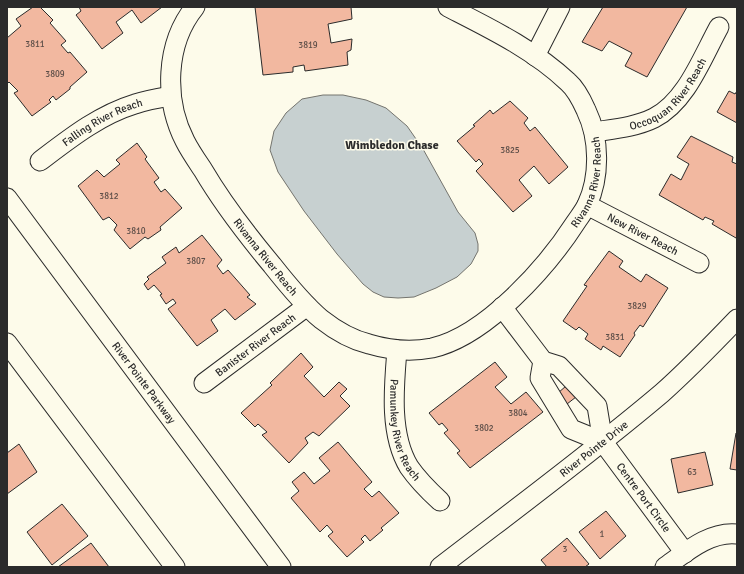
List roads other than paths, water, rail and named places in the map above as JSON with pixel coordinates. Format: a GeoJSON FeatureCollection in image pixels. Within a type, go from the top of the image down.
{"type":"FeatureCollection","features":[{"type":"Feature","properties":{"kind":"street","name":"Rivanna River Reach"},"geometry":{"type":"LineString","coordinates":[[195,7],[179,35],[173,55],[170,76],[171,96],[175,116],[184,141],[211,183],[254,244],[307,306],[322,320],[344,334],[368,344],[397,350],[432,348],[454,340],[477,326],[502,307],[535,277],[562,244],[587,205],[594,182],[596,163],[596,143],[594,132],[587,111],[569,82],[535,56],[499,33],[448,7]]}},
{"type":"Feature","properties":{"kind":"street"},"geometry":{"type":"LineString","coordinates":[[535,56],[560,7]]}},
{"type":"Feature","properties":{"kind":"street","name":"Occoquan River Reach"},"geometry":{"type":"LineString","coordinates":[[594,132],[634,125],[653,118],[670,107],[684,92],[719,27]]}},
{"type":"Feature","properties":{"kind":"street","name":"Falling River Reach"},"geometry":{"type":"LineString","coordinates":[[40,161],[75,134],[107,115],[135,104],[171,96]]}},
{"type":"Feature","properties":{"kind":"street","name":"River Pointe Parkway"},"geometry":{"type":"LineString","coordinates":[[7,198],[281,567]]}},
{"type":"Feature","properties":{"kind":"street","name":"New River Reach"},"geometry":{"type":"LineString","coordinates":[[587,205],[699,263]]}},
{"type":"Feature","properties":{"kind":"street","name":"Banister River Reach"},"geometry":{"type":"LineString","coordinates":[[204,383],[307,306]]}},
{"type":"Feature","properties":{"kind":"street"},"geometry":{"type":"LineString","coordinates":[[502,307],[543,361],[558,366],[597,406],[603,442]]}},
{"type":"Feature","properties":{"kind":"street","name":"River Pointe Drive"},"geometry":{"type":"LineString","coordinates":[[440,567],[603,442],[662,393],[704,354],[737,319]]}},
{"type":"Feature","properties":{"kind":"street"},"geometry":{"type":"LineString","coordinates":[[7,343],[175,567]]}},
{"type":"Feature","properties":{"kind":"street","name":"Pamunkey River Reach"},"geometry":{"type":"LineString","coordinates":[[397,350],[395,378],[396,426],[401,448],[409,466],[422,485],[440,501]]}},
{"type":"Feature","properties":{"kind":"street"},"geometry":{"type":"LineString","coordinates":[[543,361],[540,378],[571,429],[603,442]]}},
{"type":"Feature","properties":{"kind":"street","name":"Centre Port Circle"},"geometry":{"type":"LineString","coordinates":[[603,442],[685,553]]}},
{"type":"Feature","properties":{"kind":"street"},"geometry":{"type":"LineString","coordinates":[[666,567],[685,553],[707,540],[730,533],[737,534]]}},
{"type":"Feature","properties":{"kind":"district","name":"Wimbledon Chase"},"geometry":{"type":"Point","coordinates":[392,145]}}]}
